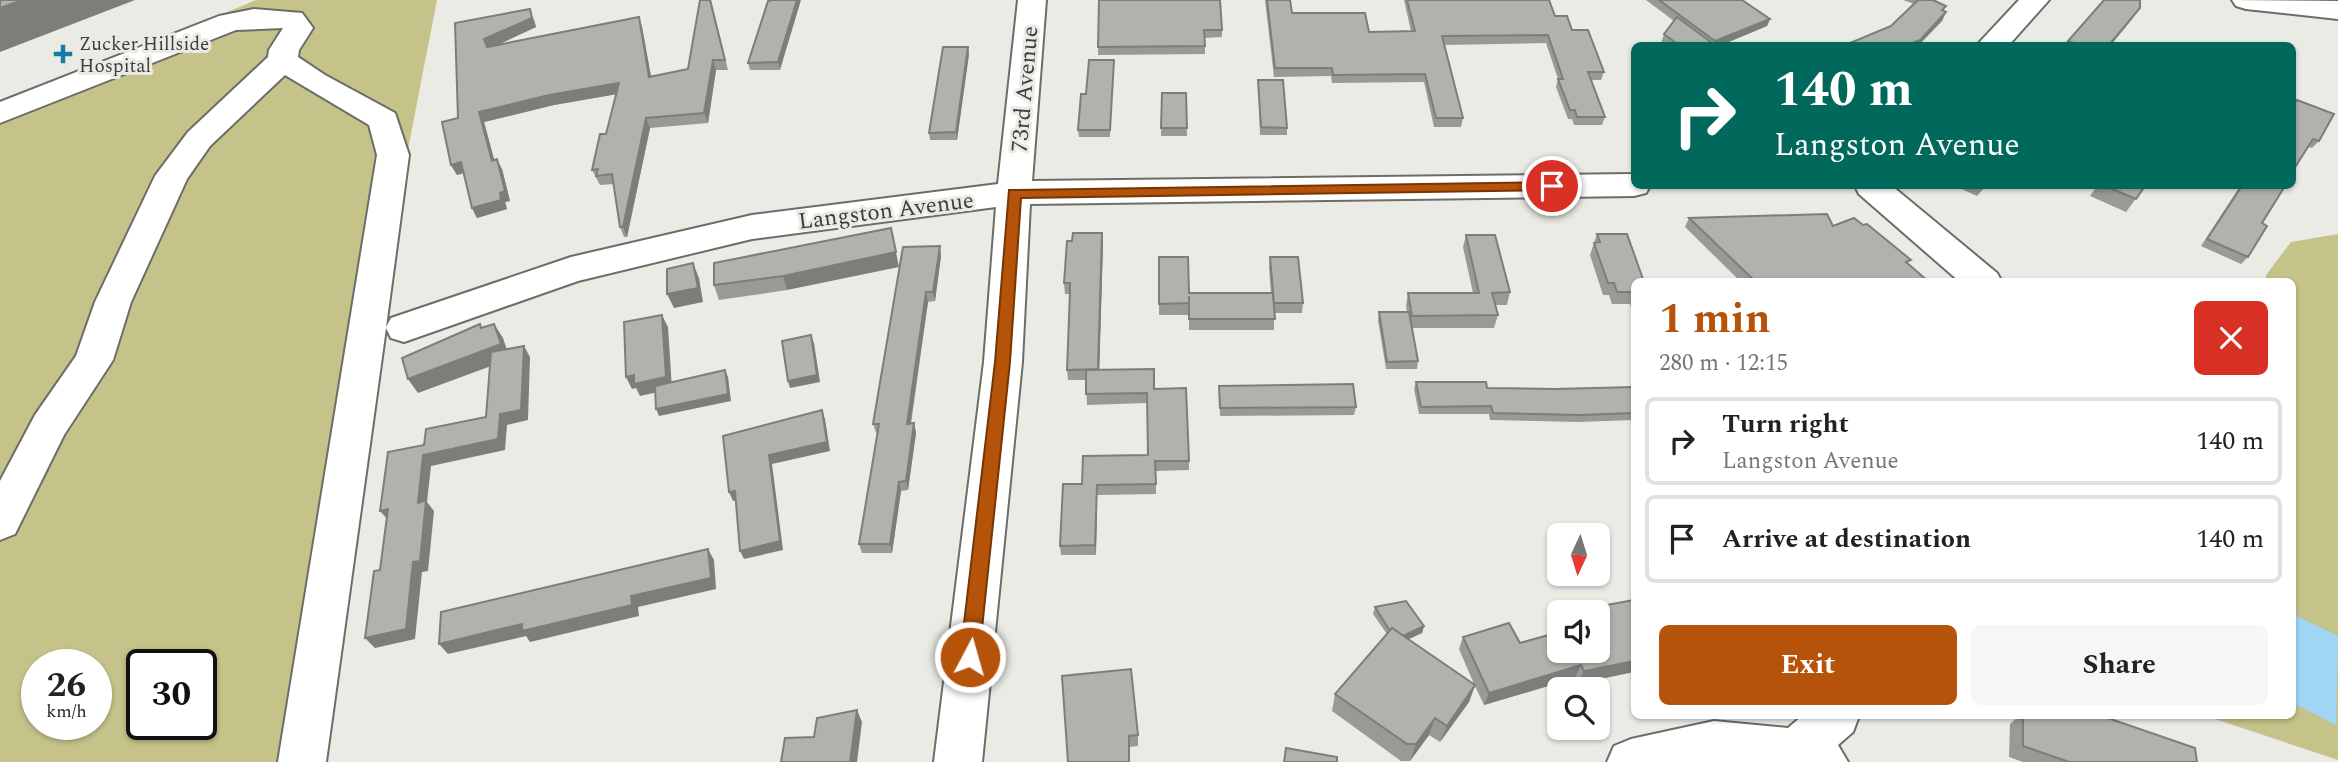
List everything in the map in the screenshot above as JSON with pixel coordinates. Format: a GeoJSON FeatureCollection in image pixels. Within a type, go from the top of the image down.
{"type":"FeatureCollection","features":[{"type":"Feature","properties":{"kind":"street"},"geometry":{"type":"LineString","coordinates":[[0,90],[224,0]]}},
{"type":"Feature","properties":{"kind":"street","name":"73rd Avenue"},"geometry":{"type":"LineString","coordinates":[[958,762],[1003,362],[1014,193],[1032,0]]}},
{"type":"Feature","properties":{"kind":"street"},"geometry":{"type":"LineString","coordinates":[[1996,42],[2035,0]]}},
{"type":"Feature","properties":{"kind":"street"},"geometry":{"type":"LineString","coordinates":[[2246,0],[2338,10]]}},
{"type":"Feature","properties":{"kind":"street"},"geometry":{"type":"LineString","coordinates":[[0,114],[229,22],[254,18],[292,19],[298,28],[284,50],[283,60],[199,139],[172,176],[113,302],[94,360],[49,426],[0,522]]}},
{"type":"Feature","properties":{"kind":"street"},"geometry":{"type":"LineString","coordinates":[[283,60],[314,82],[384,120],[393,155],[302,762]]}},
{"type":"Feature","properties":{"kind":"street"},"geometry":{"type":"LineString","coordinates":[[0,135],[32,101]]}},
{"type":"Feature","properties":{"kind":"street","name":"Langston Avenue"},"geometry":{"type":"LineString","coordinates":[[404,328],[571,270],[752,226],[1014,193],[1631,185]]}},
{"type":"Feature","properties":{"kind":"street"},"geometry":{"type":"LineString","coordinates":[[1875,189],[1979,278]]}},
{"type":"Feature","properties":{"kind":"street"},"geometry":{"type":"LineString","coordinates":[[1631,762],[1714,744],[1810,757],[1834,719]]}},
{"type":"Feature","properties":{"kind":"shaded area"},"geometry":{"type":"Polygon","coordinates":[[[256,0],[437,0],[401,185],[319,762],[0,762],[0,107],[256,0]]]}},
{"type":"Feature","properties":{"kind":"shaded area"},"geometry":{"type":"Polygon","coordinates":[[[2338,234],[2338,760],[2215,719],[2296,719],[2296,278],[2266,278],[2291,242],[2338,234]]]}},
{"type":"Feature","properties":{"kind":"water"},"geometry":{"type":"Polygon","coordinates":[[[2296,615],[2338,636],[2336,725],[2296,705],[2296,615]]]}},
{"type":"Feature","properties":{"kind":"building"},"geometry":{"type":"Polygon","coordinates":[[[0,0],[22,0],[0,8],[0,0]]]}},
{"type":"Feature","properties":{"kind":"building"},"geometry":{"type":"Polygon","coordinates":[[[700,0],[710,0],[725,60],[713,60],[704,113],[646,118],[623,227],[620,227],[612,174],[596,176],[598,169],[592,170],[600,134],[606,134],[619,83],[549,95],[479,112],[492,161],[497,159],[505,191],[500,193],[501,200],[472,208],[461,162],[451,165],[442,122],[458,118],[455,23],[530,9],[532,18],[484,39],[487,47],[639,17],[649,77],[688,69],[700,0]]]}},
{"type":"Feature","properties":{"kind":"building"},"geometry":{"type":"Polygon","coordinates":[[[797,0],[778,62],[748,63],[768,1],[797,0]]]}},
{"type":"Feature","properties":{"kind":"building"},"geometry":{"type":"Polygon","coordinates":[[[1099,0],[1220,0],[1222,30],[1204,30],[1205,46],[1098,47],[1099,0]]]}},
{"type":"Feature","properties":{"kind":"building"},"geometry":{"type":"Polygon","coordinates":[[[1267,0],[1290,0],[1292,13],[1365,13],[1369,32],[1415,31],[1407,0],[1549,0],[1555,16],[1567,16],[1572,30],[1588,30],[1604,72],[1588,72],[1605,117],[1577,117],[1575,110],[1570,110],[1558,79],[1563,79],[1548,35],[1442,36],[1463,118],[1436,118],[1425,74],[1333,75],[1332,68],[1275,68],[1267,0]]]}},
{"type":"Feature","properties":{"kind":"building"},"geometry":{"type":"Polygon","coordinates":[[[1659,0],[1742,0],[1770,19],[1715,41],[1659,0]]]}},
{"type":"Feature","properties":{"kind":"building"},"geometry":{"type":"Polygon","coordinates":[[[1918,0],[1933,0],[1946,6],[1942,10],[1946,12],[1915,42],[1853,42],[1891,26],[1918,0]]]}},
{"type":"Feature","properties":{"kind":"building"},"geometry":{"type":"Polygon","coordinates":[[[2104,0],[2140,0],[2140,8],[2111,42],[2068,41],[2104,0]]]}},
{"type":"Feature","properties":{"kind":"building"},"geometry":{"type":"Polygon","coordinates":[[[1677,17],[1711,42],[1675,42],[1664,34],[1677,17]]]}},
{"type":"Feature","properties":{"kind":"building"},"geometry":{"type":"Polygon","coordinates":[[[943,47],[968,47],[956,132],[929,133],[943,47]]]}},
{"type":"Feature","properties":{"kind":"building"},"geometry":{"type":"Polygon","coordinates":[[[1089,60],[1114,60],[1110,130],[1078,130],[1081,94],[1086,94],[1089,60]]]}},
{"type":"Feature","properties":{"kind":"building"},"geometry":{"type":"Polygon","coordinates":[[[1258,80],[1283,80],[1287,128],[1261,127],[1258,80]]]}},
{"type":"Feature","properties":{"kind":"building"},"geometry":{"type":"Polygon","coordinates":[[[1162,93],[1186,93],[1187,128],[1161,128],[1162,93]]]}},
{"type":"Feature","properties":{"kind":"building"},"geometry":{"type":"Polygon","coordinates":[[[2296,101],[2334,114],[2319,141],[2313,139],[2296,166],[2296,101]]]}},
{"type":"Feature","properties":{"kind":"building"},"geometry":{"type":"Polygon","coordinates":[[[2112,189],[2143,189],[2136,199],[2112,189]]]}},
{"type":"Feature","properties":{"kind":"building"},"geometry":{"type":"Polygon","coordinates":[[[2240,189],[2283,189],[2262,223],[2267,226],[2248,257],[2207,239],[2240,189]]]}},
{"type":"Feature","properties":{"kind":"building"},"geometry":{"type":"Polygon","coordinates":[[[1827,214],[1833,226],[1854,218],[1863,225],[1867,224],[1911,260],[1906,262],[1924,278],[1752,278],[1689,218],[1827,214]]]}},
{"type":"Feature","properties":{"kind":"building"},"geometry":{"type":"Polygon","coordinates":[[[891,228],[896,252],[783,276],[714,285],[714,263],[891,228]]]}},
{"type":"Feature","properties":{"kind":"building"},"geometry":{"type":"Polygon","coordinates":[[[1073,233],[1102,233],[1098,369],[1067,370],[1070,283],[1064,283],[1067,241],[1072,241],[1073,233]]]}},
{"type":"Feature","properties":{"kind":"building"},"geometry":{"type":"Polygon","coordinates":[[[1597,234],[1627,234],[1643,278],[1631,278],[1631,292],[1617,292],[1614,283],[1608,283],[1594,243],[1600,242],[1597,234]]]}},
{"type":"Feature","properties":{"kind":"building"},"geometry":{"type":"Polygon","coordinates":[[[1466,235],[1495,235],[1510,292],[1492,293],[1498,315],[1412,316],[1408,293],[1479,293],[1466,235]]]}},
{"type":"Feature","properties":{"kind":"building"},"geometry":{"type":"Polygon","coordinates":[[[940,246],[933,292],[926,292],[907,424],[914,423],[906,481],[899,482],[890,544],[859,544],[879,424],[873,424],[903,247],[940,246]]]}},
{"type":"Feature","properties":{"kind":"building"},"geometry":{"type":"Polygon","coordinates":[[[1159,257],[1188,257],[1189,293],[1273,293],[1275,319],[1189,319],[1189,303],[1159,304],[1159,257]]]}},
{"type":"Feature","properties":{"kind":"building"},"geometry":{"type":"Polygon","coordinates":[[[1270,257],[1298,257],[1303,303],[1274,303],[1270,257]]]}},
{"type":"Feature","properties":{"kind":"building"},"geometry":{"type":"Polygon","coordinates":[[[693,263],[698,288],[667,294],[667,269],[693,263]]]}},
{"type":"Feature","properties":{"kind":"building"},"geometry":{"type":"Polygon","coordinates":[[[1379,312],[1409,312],[1418,361],[1387,362],[1379,312]]]}},
{"type":"Feature","properties":{"kind":"building"},"geometry":{"type":"Polygon","coordinates":[[[662,315],[666,377],[634,384],[634,375],[626,377],[624,322],[662,315]]]}},
{"type":"Feature","properties":{"kind":"building"},"geometry":{"type":"Polygon","coordinates":[[[480,324],[481,328],[494,324],[501,344],[408,379],[402,358],[480,324]]]}},
{"type":"Feature","properties":{"kind":"building"},"geometry":{"type":"Polygon","coordinates":[[[811,335],[817,375],[788,381],[782,341],[811,335]]]}},
{"type":"Feature","properties":{"kind":"building"},"geometry":{"type":"Polygon","coordinates":[[[524,346],[521,410],[500,414],[498,439],[423,455],[418,503],[426,500],[420,561],[413,562],[406,629],[365,638],[374,571],[380,570],[388,509],[380,511],[388,452],[424,445],[426,429],[486,417],[491,352],[524,346]]]}},
{"type":"Feature","properties":{"kind":"building"},"geometry":{"type":"Polygon","coordinates":[[[1154,369],[1154,389],[1186,388],[1189,461],[1155,461],[1156,484],[1097,485],[1095,545],[1060,546],[1063,484],[1082,484],[1083,456],[1148,455],[1147,393],[1086,394],[1086,370],[1154,369]]]}},
{"type":"Feature","properties":{"kind":"building"},"geometry":{"type":"Polygon","coordinates":[[[725,370],[728,394],[656,409],[655,386],[725,370]]]}},
{"type":"Feature","properties":{"kind":"building"},"geometry":{"type":"Polygon","coordinates":[[[1416,382],[1486,382],[1487,388],[1631,387],[1631,413],[1493,413],[1491,406],[1421,407],[1416,382]]]}},
{"type":"Feature","properties":{"kind":"building"},"geometry":{"type":"Polygon","coordinates":[[[1353,384],[1356,407],[1220,408],[1219,386],[1353,384]]]}},
{"type":"Feature","properties":{"kind":"building"},"geometry":{"type":"Polygon","coordinates":[[[822,410],[827,442],[769,455],[780,541],[740,551],[735,491],[729,492],[723,436],[822,410]]]}},
{"type":"Feature","properties":{"kind":"building"},"geometry":{"type":"Polygon","coordinates":[[[708,549],[711,578],[631,596],[632,605],[522,631],[522,624],[439,644],[441,612],[708,549]]]}},
{"type":"Feature","properties":{"kind":"building"},"geometry":{"type":"Polygon","coordinates":[[[1406,601],[1424,626],[1403,636],[1392,628],[1390,631],[1375,607],[1406,601]]]}},
{"type":"Feature","properties":{"kind":"building"},"geometry":{"type":"Polygon","coordinates":[[[1631,601],[1631,662],[1584,671],[1581,665],[1489,693],[1463,637],[1509,623],[1520,643],[1547,635],[1547,663],[1610,663],[1610,604],[1631,601]]]}},
{"type":"Feature","properties":{"kind":"building"},"geometry":{"type":"Polygon","coordinates":[[[1392,628],[1475,685],[1447,726],[1435,718],[1416,744],[1407,744],[1335,694],[1392,628]]]}},
{"type":"Feature","properties":{"kind":"building"},"geometry":{"type":"Polygon","coordinates":[[[1131,669],[1138,735],[1129,736],[1129,762],[1068,762],[1062,676],[1131,669]]]}},
{"type":"Feature","properties":{"kind":"building"},"geometry":{"type":"Polygon","coordinates":[[[857,710],[850,762],[781,762],[785,738],[814,737],[817,718],[857,710]]]}},
{"type":"Feature","properties":{"kind":"building"},"geometry":{"type":"Polygon","coordinates":[[[2023,719],[2111,719],[2195,748],[2197,762],[2069,762],[2023,746],[2023,719]]]}},
{"type":"Feature","properties":{"kind":"building"},"geometry":{"type":"Polygon","coordinates":[[[1286,748],[1337,757],[1337,762],[1284,762],[1286,748]]]}},
{"type":"Feature","properties":{"kind":"place","name":"Zucker Hillside Hospital"},"geometry":{"type":"Point","coordinates":[63,54]}},
{"type":"Feature","properties":{"kind":"route"},"geometry":{"type":"LineString","coordinates":[[970,657],[1003,362],[1014,193],[1552,186]]}}]}
